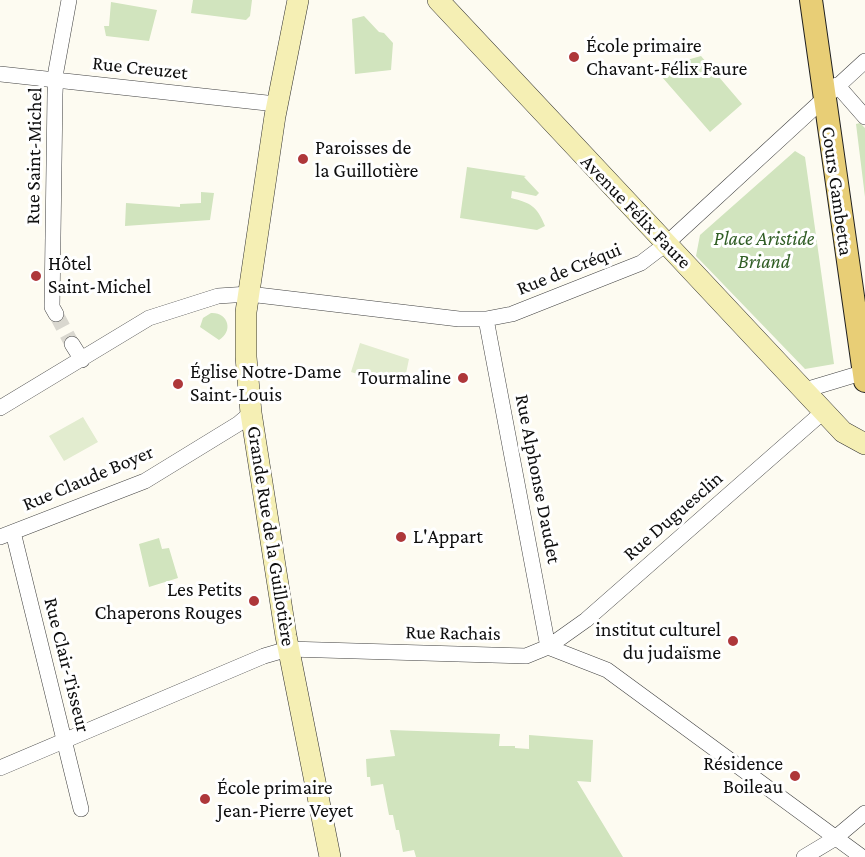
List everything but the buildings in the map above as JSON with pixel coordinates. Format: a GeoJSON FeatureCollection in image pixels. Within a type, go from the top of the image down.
{"type":"FeatureCollection","features":[{"type":"Feature","properties":{"kind":"main road","name":"Grande Rue de la Guillotière"},"geometry":{"type":"LineString","coordinates":[[298,0],[276,104],[245,334],[251,413],[288,649],[330,857]]}},
{"type":"Feature","properties":{"kind":"main road","name":"Avenue Félix Faure"},"geometry":{"type":"LineString","coordinates":[[438,0],[805,390],[823,412],[843,432],[865,444]]}},
{"type":"Feature","properties":{"kind":"main road","name":"Cours Gambetta"},"geometry":{"type":"LineString","coordinates":[[811,0],[830,92],[865,375]]}},
{"type":"Feature","properties":{"kind":"street","name":"Rue Saint-Michel"},"geometry":{"type":"LineString","coordinates":[[56,314],[52,307],[59,255],[56,81],[69,0]]}},
{"type":"Feature","properties":{"kind":"street","name":"Rue de Créqui"},"geometry":{"type":"LineString","coordinates":[[0,408],[149,318],[218,296],[249,294],[459,319],[486,319],[512,314],[641,263],[666,244],[865,62]]}},
{"type":"Feature","properties":{"kind":"street","name":"Rue Creuzet"},"geometry":{"type":"LineString","coordinates":[[0,74],[276,104]]}},
{"type":"Feature","properties":{"kind":"street"},"geometry":{"type":"LineString","coordinates":[[830,92],[865,117]]}},
{"type":"Feature","properties":{"kind":"street","name":"Rue Alphonse Daudet"},"geometry":{"type":"LineString","coordinates":[[486,319],[548,647]]}},
{"type":"Feature","properties":{"kind":"street"},"geometry":{"type":"LineString","coordinates":[[72,344],[82,360]]}},
{"type":"Feature","properties":{"kind":"street"},"geometry":{"type":"LineString","coordinates":[[805,390],[865,375]]}},
{"type":"Feature","properties":{"kind":"street","name":"Rue Duguesclin"},"geometry":{"type":"LineString","coordinates":[[548,647],[586,620],[823,412]]}},
{"type":"Feature","properties":{"kind":"street","name":"Rue Claude Boyer"},"geometry":{"type":"LineString","coordinates":[[6,534],[145,481],[238,424],[251,413]]}},
{"type":"Feature","properties":{"kind":"street","name":"Rue Clair-Tisseur"},"geometry":{"type":"LineString","coordinates":[[6,534],[65,741],[81,809]]}},
{"type":"Feature","properties":{"kind":"street"},"geometry":{"type":"LineString","coordinates":[[548,647],[607,670],[834,839],[862,857]]}},
{"type":"Feature","properties":{"kind":"street","name":"Rue Rachais"},"geometry":{"type":"LineString","coordinates":[[0,768],[264,656],[288,649],[526,656],[548,647]]}},
{"type":"Feature","properties":{"kind":"street"},"geometry":{"type":"LineString","coordinates":[[804,857],[834,839],[865,813]]}},
{"type":"Feature","properties":{"kind":"green space"},"geometry":{"type":"Polygon","coordinates":[[[193,0],[252,0],[250,16],[246,20],[191,13],[193,0]]]}},
{"type":"Feature","properties":{"kind":"green space"},"geometry":{"type":"Polygon","coordinates":[[[111,2],[157,10],[149,41],[106,36],[104,26],[109,26],[111,2]]]}},
{"type":"Feature","properties":{"kind":"green space"},"geometry":{"type":"Polygon","coordinates":[[[364,16],[393,43],[391,70],[355,74],[352,19],[364,16]]]}},
{"type":"Feature","properties":{"kind":"green space"},"geometry":{"type":"Polygon","coordinates":[[[701,56],[742,104],[710,132],[655,69],[701,56]]]}},
{"type":"Feature","properties":{"kind":"green space"},"geometry":{"type":"Polygon","coordinates":[[[860,123],[865,128],[865,197],[856,124],[860,123]]]}},
{"type":"Feature","properties":{"kind":"green space","name":"Place Aristide Briand"},"geometry":{"type":"Polygon","coordinates":[[[795,151],[805,157],[834,364],[805,369],[696,256],[700,235],[795,151]]]}},
{"type":"Feature","properties":{"kind":"green space"},"geometry":{"type":"Polygon","coordinates":[[[467,167],[526,176],[524,177],[539,193],[536,196],[512,191],[511,198],[533,206],[545,226],[537,230],[460,218],[467,167]]]}},
{"type":"Feature","properties":{"kind":"green space"},"geometry":{"type":"Polygon","coordinates":[[[201,192],[214,193],[210,220],[125,226],[126,203],[180,207],[180,204],[201,203],[201,192]]]}},
{"type":"Feature","properties":{"kind":"green space"},"geometry":{"type":"Polygon","coordinates":[[[211,313],[222,316],[227,323],[226,332],[219,340],[200,327],[203,318],[211,313]]]}},
{"type":"Feature","properties":{"kind":"green space"},"geometry":{"type":"Polygon","coordinates":[[[360,343],[409,359],[403,388],[351,372],[360,343]]]}},
{"type":"Feature","properties":{"kind":"green space"},"geometry":{"type":"Polygon","coordinates":[[[83,417],[98,442],[64,461],[49,436],[83,417]]]}},
{"type":"Feature","properties":{"kind":"green space"},"geometry":{"type":"Polygon","coordinates":[[[159,538],[162,549],[169,548],[178,578],[149,587],[139,544],[159,538]]]}},
{"type":"Feature","properties":{"kind":"green space"},"geometry":{"type":"Polygon","coordinates":[[[390,730],[500,734],[499,746],[529,749],[529,735],[593,740],[591,782],[577,781],[623,857],[416,857],[414,850],[403,852],[399,830],[396,830],[393,815],[389,815],[383,784],[371,786],[370,777],[367,777],[366,759],[395,756],[390,730]]]}},
{"type":"Feature","properties":{"kind":"tunnel"},"geometry":{"type":"LineString","coordinates":[[56,314],[72,344]]}},
{"type":"Feature","properties":{"kind":"place","name":"École primaire Chavant-Félix Faure"},"geometry":{"type":"Point","coordinates":[574,57]}},
{"type":"Feature","properties":{"kind":"place","name":"Paroisses de la Guillotière"},"geometry":{"type":"Point","coordinates":[303,159]}},
{"type":"Feature","properties":{"kind":"place","name":"Hôtel Saint-Michel"},"geometry":{"type":"Point","coordinates":[36,276]}},
{"type":"Feature","properties":{"kind":"place","name":"Tourmaline"},"geometry":{"type":"Point","coordinates":[463,378]}},
{"type":"Feature","properties":{"kind":"place","name":"Église Notre-Dame Saint-Louis"},"geometry":{"type":"Point","coordinates":[178,384]}},
{"type":"Feature","properties":{"kind":"place","name":"L'Appart"},"geometry":{"type":"Point","coordinates":[401,537]}},
{"type":"Feature","properties":{"kind":"place","name":"Les Petits Chaperons Rouges"},"geometry":{"type":"Point","coordinates":[254,601]}},
{"type":"Feature","properties":{"kind":"place","name":"institut culturel du judaïsme"},"geometry":{"type":"Point","coordinates":[733,641]}},
{"type":"Feature","properties":{"kind":"place","name":"Résidence Boileau"},"geometry":{"type":"Point","coordinates":[795,776]}},
{"type":"Feature","properties":{"kind":"place","name":"École primaire Jean-Pierre Veyet"},"geometry":{"type":"Point","coordinates":[205,799]}}]}
